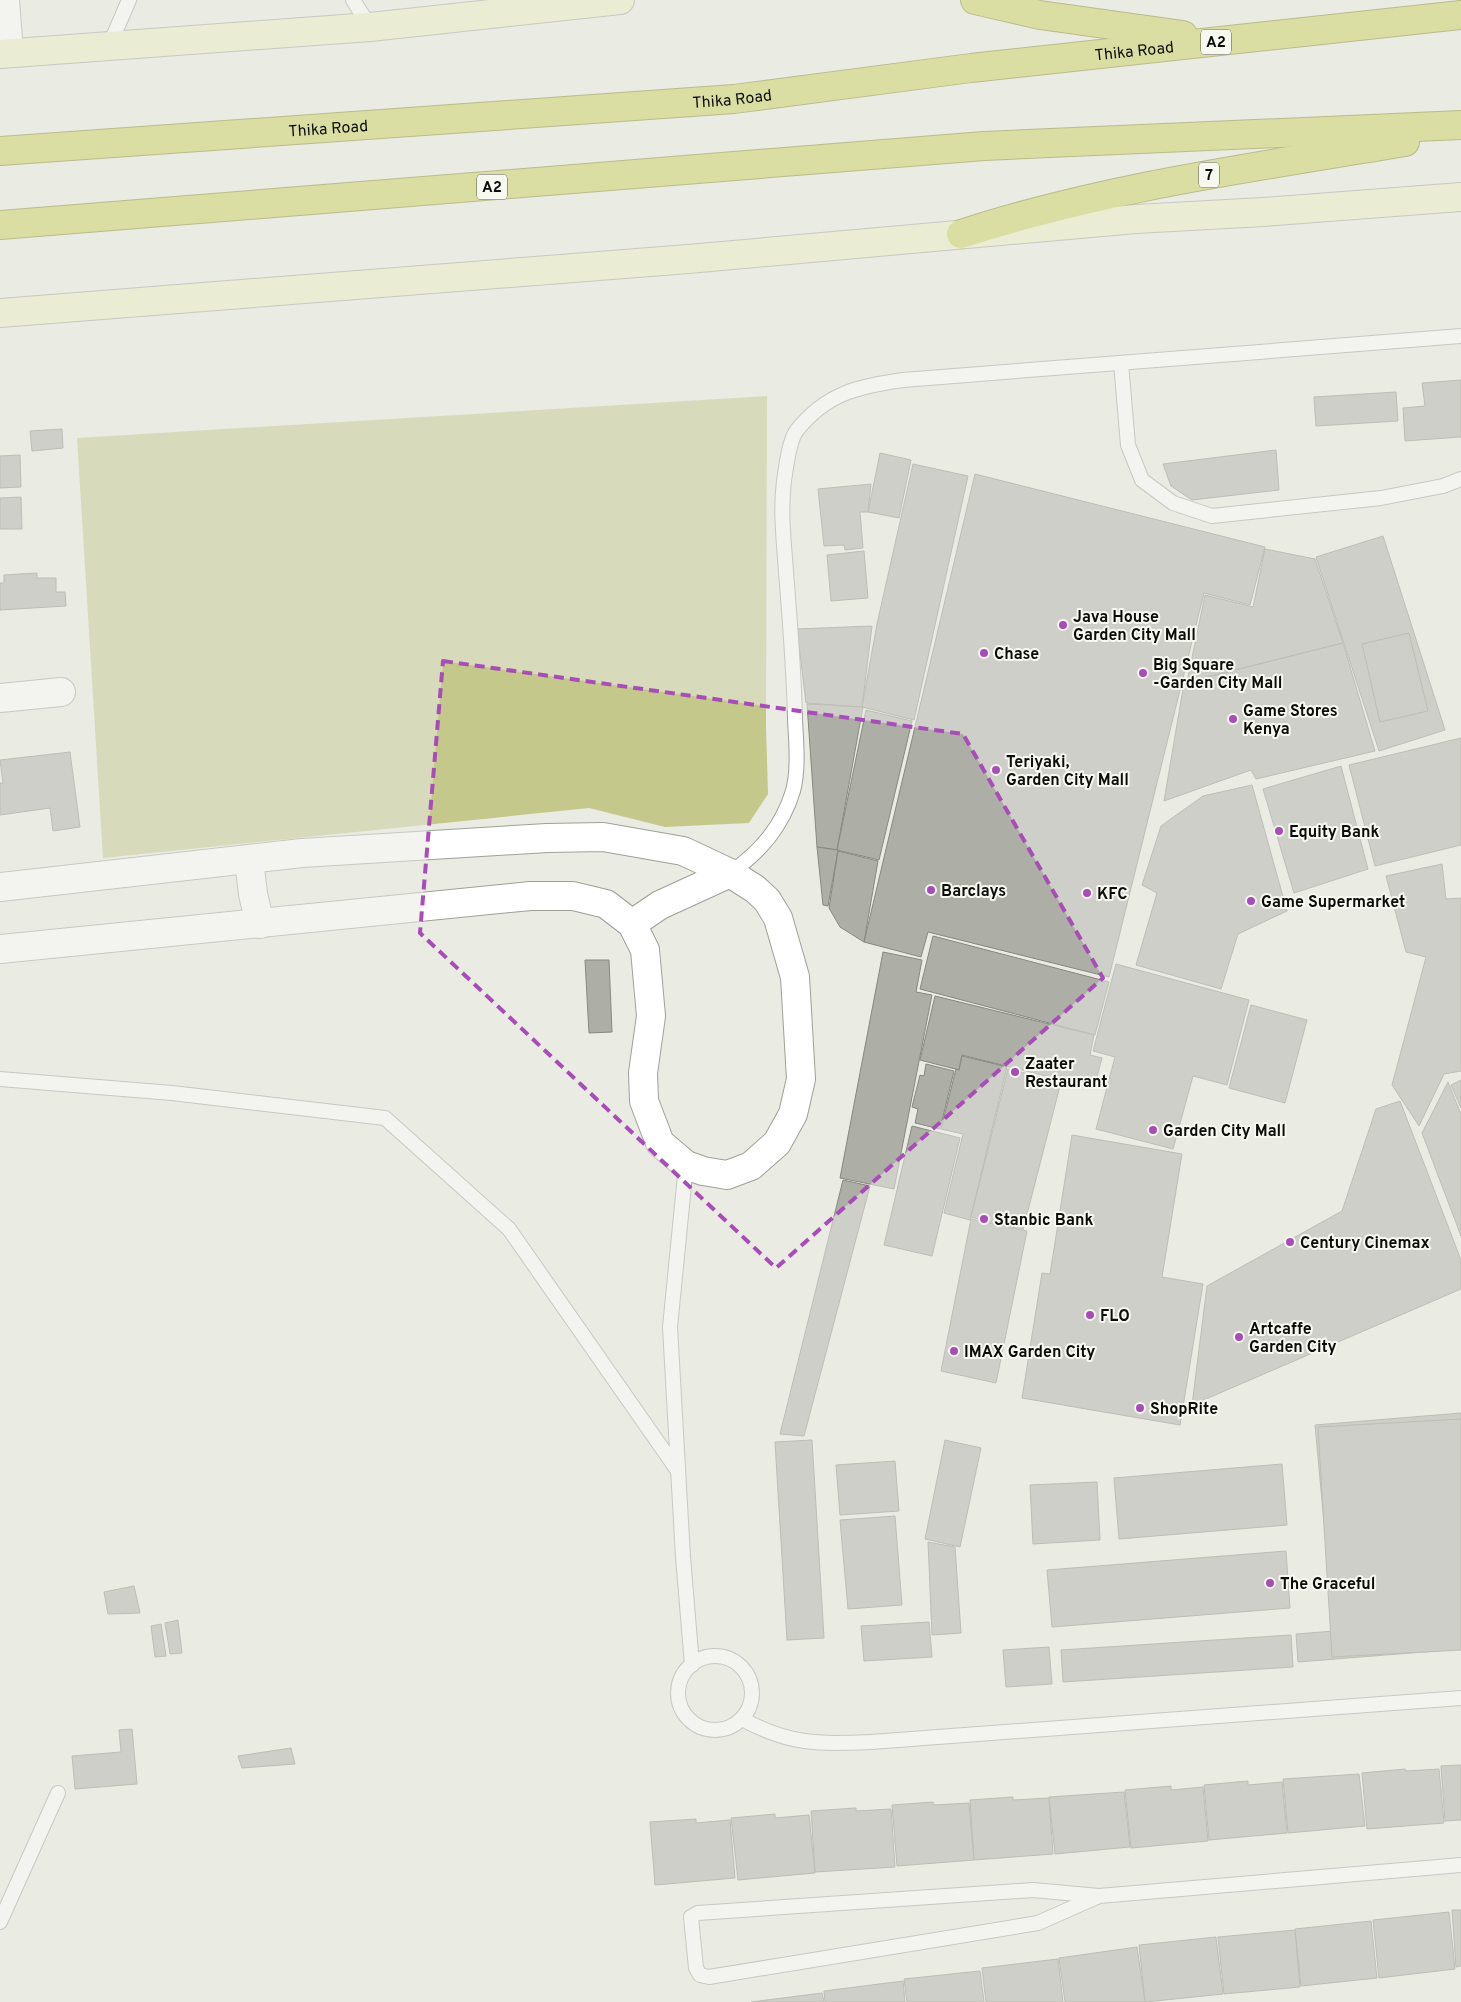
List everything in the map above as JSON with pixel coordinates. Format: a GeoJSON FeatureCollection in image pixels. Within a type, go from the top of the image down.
{"type":"FeatureCollection","features":[{"type":"Feature","properties":{"kind":"highway"},"geometry":{"type":"LineString","coordinates":[[975,0],[1040,15],[1234,40]]}},
{"type":"Feature","properties":{"kind":"highway","name":"Thika Road"},"geometry":{"type":"LineString","coordinates":[[0,151],[734,99],[971,68],[1461,15]]}},
{"type":"Feature","properties":{"kind":"highway","name":"A2"},"geometry":{"type":"LineString","coordinates":[[0,225],[984,146],[1461,125]]}},
{"type":"Feature","properties":{"kind":"highway","name":"7"},"geometry":{"type":"LineString","coordinates":[[961,234],[1019,215],[1150,185],[1461,133]]}},
{"type":"Feature","properties":{"kind":"main road"},"geometry":{"type":"LineString","coordinates":[[4,54],[110,44],[370,27],[475,8],[620,0]]}},
{"type":"Feature","properties":{"kind":"main road"},"geometry":{"type":"LineString","coordinates":[[0,313],[688,259],[961,234],[1461,197]]}},
{"type":"Feature","properties":{"kind":"street"},"geometry":{"type":"LineString","coordinates":[[4,54],[5,0]]}},
{"type":"Feature","properties":{"kind":"street"},"geometry":{"type":"LineString","coordinates":[[0,698],[61,692]]}},
{"type":"Feature","properties":{"kind":"street"},"geometry":{"type":"LineString","coordinates":[[0,887],[302,853],[603,836],[683,851],[730,874],[767,900],[778,918],[795,977],[801,1079],[793,1114],[777,1143],[751,1166],[727,1175],[703,1171],[686,1165],[660,1143],[644,1101],[642,1073],[651,1016],[645,950],[632,924],[606,904],[573,896],[547,896],[446,904],[0,949]]}},
{"type":"Feature","properties":{"kind":"street"},"geometry":{"type":"LineString","coordinates":[[249,860],[253,894],[260,924]]}},
{"type":"Feature","properties":{"kind":"street"},"geometry":{"type":"LineString","coordinates":[[632,924],[660,905],[730,874]]}},
{"type":"Feature","properties":{"kind":"lane"},"geometry":{"type":"LineString","coordinates":[[110,44],[129,0]]}},
{"type":"Feature","properties":{"kind":"lane"},"geometry":{"type":"LineString","coordinates":[[353,0],[370,27]]}},
{"type":"Feature","properties":{"kind":"lane"},"geometry":{"type":"LineString","coordinates":[[730,874],[765,844],[775,830],[793,790],[796,756],[794,697],[781,509],[787,464],[796,432],[817,411],[846,391],[874,384],[1461,336]]}},
{"type":"Feature","properties":{"kind":"lane"},"geometry":{"type":"LineString","coordinates":[[1121,363],[1128,445],[1142,480],[1173,502],[1212,516],[1381,498],[1442,486],[1461,479]]}},
{"type":"Feature","properties":{"kind":"lane"},"geometry":{"type":"LineString","coordinates":[[0,1078],[172,1093],[385,1118],[509,1229],[678,1471]]}},
{"type":"Feature","properties":{"kind":"lane"},"geometry":{"type":"LineString","coordinates":[[686,1165],[670,1327],[692,1665]]}},
{"type":"Feature","properties":{"kind":"lane"},"geometry":{"type":"LineString","coordinates":[[715,1657],[733,1662],[746,1674],[751,1685],[752,1698],[742,1719],[732,1726],[720,1730],[708,1730],[697,1726],[681,1708],[678,1696],[684,1673],[703,1658],[715,1657]]}},
{"type":"Feature","properties":{"kind":"lane"},"geometry":{"type":"LineString","coordinates":[[742,1719],[763,1731],[788,1740],[814,1744],[833,1744],[1461,1698]]}},
{"type":"Feature","properties":{"kind":"lane"},"geometry":{"type":"LineString","coordinates":[[0,1922],[58,1793]]}},
{"type":"Feature","properties":{"kind":"lane"},"geometry":{"type":"LineString","coordinates":[[1099,1896],[1038,1923],[709,1977],[700,1975],[696,1968],[691,1917],[698,1913],[1033,1890],[1099,1896],[1461,1865]]}},
{"type":"Feature","properties":{"kind":"highlighted area"},"geometry":{"type":"Polygon","coordinates":[[[443,661],[963,734],[1103,978],[776,1268],[420,933],[443,661]]]}},
{"type":"Feature","properties":{"kind":"green space"},"geometry":{"type":"Polygon","coordinates":[[[767,396],[766,727],[768,794],[749,823],[665,827],[589,808],[103,858],[77,438],[767,396]]]}},
{"type":"Feature","properties":{"kind":"building"},"geometry":{"type":"Polygon","coordinates":[[[1461,380],[1461,437],[1405,441],[1403,408],[1425,406],[1422,383],[1461,380]]]}},
{"type":"Feature","properties":{"kind":"building"},"geometry":{"type":"Polygon","coordinates":[[[1396,392],[1398,421],[1316,426],[1314,397],[1396,392]]]}},
{"type":"Feature","properties":{"kind":"building"},"geometry":{"type":"Polygon","coordinates":[[[62,429],[63,448],[32,451],[30,431],[62,429]]]}},
{"type":"Feature","properties":{"kind":"building"},"geometry":{"type":"Polygon","coordinates":[[[1276,450],[1279,490],[1192,500],[1171,486],[1163,464],[1276,450]]]}},
{"type":"Feature","properties":{"kind":"building"},"geometry":{"type":"Polygon","coordinates":[[[880,453],[911,460],[899,518],[868,512],[880,453]]]}},
{"type":"Feature","properties":{"kind":"building"},"geometry":{"type":"Polygon","coordinates":[[[20,455],[21,487],[0,488],[0,456],[20,455]]]}},
{"type":"Feature","properties":{"kind":"building"},"geometry":{"type":"Polygon","coordinates":[[[913,464],[968,476],[914,720],[862,707],[877,624],[913,464]]]}},
{"type":"Feature","properties":{"kind":"building"},"geometry":{"type":"Polygon","coordinates":[[[975,474],[1265,547],[1250,605],[1204,593],[1109,977],[928,932],[921,957],[864,942],[975,474]]]}},
{"type":"Feature","properties":{"kind":"building"},"geometry":{"type":"Polygon","coordinates":[[[871,484],[868,512],[860,512],[863,548],[845,550],[844,545],[824,546],[818,489],[871,484]]]}},
{"type":"Feature","properties":{"kind":"building"},"geometry":{"type":"Polygon","coordinates":[[[21,497],[22,529],[0,529],[0,498],[21,497]]]}},
{"type":"Feature","properties":{"kind":"building"},"geometry":{"type":"Polygon","coordinates":[[[1383,536],[1445,730],[1379,751],[1316,557],[1383,536]]]}},
{"type":"Feature","properties":{"kind":"building"},"geometry":{"type":"Polygon","coordinates":[[[1265,549],[1315,559],[1343,643],[1187,682],[1205,595],[1253,607],[1265,549]]]}},
{"type":"Feature","properties":{"kind":"building"},"geometry":{"type":"Polygon","coordinates":[[[864,551],[868,598],[831,601],[827,555],[864,551]]]}},
{"type":"Feature","properties":{"kind":"building"},"geometry":{"type":"Polygon","coordinates":[[[37,573],[37,578],[56,578],[56,592],[65,592],[66,606],[0,610],[0,583],[4,583],[4,575],[37,573]]]}},
{"type":"Feature","properties":{"kind":"building"},"geometry":{"type":"Polygon","coordinates":[[[872,626],[862,707],[806,703],[797,629],[872,626]]]}},
{"type":"Feature","properties":{"kind":"building"},"geometry":{"type":"Polygon","coordinates":[[[1409,633],[1428,711],[1380,722],[1362,644],[1409,633]]]}},
{"type":"Feature","properties":{"kind":"building"},"geometry":{"type":"Polygon","coordinates":[[[1343,643],[1375,751],[1256,779],[1251,770],[1164,801],[1184,683],[1343,643]]]}},
{"type":"Feature","properties":{"kind":"building"},"geometry":{"type":"Polygon","coordinates":[[[807,704],[863,707],[837,850],[817,847],[807,704]]]}},
{"type":"Feature","properties":{"kind":"building"},"geometry":{"type":"Polygon","coordinates":[[[866,710],[912,721],[879,860],[837,850],[866,710]]]}},
{"type":"Feature","properties":{"kind":"building"},"geometry":{"type":"Polygon","coordinates":[[[1461,738],[1461,845],[1375,866],[1349,765],[1461,738]]]}},
{"type":"Feature","properties":{"kind":"building"},"geometry":{"type":"Polygon","coordinates":[[[70,752],[80,827],[53,831],[50,808],[0,815],[0,783],[3,783],[0,760],[70,752]]]}},
{"type":"Feature","properties":{"kind":"building"},"geometry":{"type":"Polygon","coordinates":[[[1341,766],[1368,869],[1294,893],[1263,789],[1341,766]]]}},
{"type":"Feature","properties":{"kind":"building"},"geometry":{"type":"Polygon","coordinates":[[[1252,785],[1287,911],[1238,934],[1221,989],[1136,965],[1157,893],[1142,885],[1161,826],[1203,796],[1252,785]]]}},
{"type":"Feature","properties":{"kind":"building"},"geometry":{"type":"Polygon","coordinates":[[[817,847],[838,850],[828,906],[823,905],[817,847]]]}},
{"type":"Feature","properties":{"kind":"building"},"geometry":{"type":"Polygon","coordinates":[[[838,851],[878,861],[864,942],[840,927],[829,908],[838,851]]]}},
{"type":"Feature","properties":{"kind":"building"},"geometry":{"type":"Polygon","coordinates":[[[1442,864],[1446,899],[1461,898],[1461,1071],[1444,1074],[1419,1126],[1392,1085],[1426,957],[1406,952],[1386,876],[1442,864]]]}},
{"type":"Feature","properties":{"kind":"building"},"geometry":{"type":"Polygon","coordinates":[[[933,936],[1109,982],[1095,1035],[920,989],[933,936]]]}},
{"type":"Feature","properties":{"kind":"building"},"geometry":{"type":"Polygon","coordinates":[[[883,952],[922,960],[916,992],[932,995],[894,1189],[840,1178],[883,952]]]}},
{"type":"Feature","properties":{"kind":"building"},"geometry":{"type":"Polygon","coordinates":[[[585,960],[609,960],[612,1032],[589,1033],[585,960]]]}},
{"type":"Feature","properties":{"kind":"building"},"geometry":{"type":"Polygon","coordinates":[[[1116,964],[1249,1000],[1227,1085],[1193,1076],[1173,1149],[1096,1129],[1115,1057],[1093,1051],[1116,964]]]}},
{"type":"Feature","properties":{"kind":"building"},"geometry":{"type":"Polygon","coordinates":[[[935,996],[1094,1035],[1090,1055],[1102,1058],[1094,1088],[962,1055],[959,1070],[920,1060],[935,996]]]}},
{"type":"Feature","properties":{"kind":"building"},"geometry":{"type":"Polygon","coordinates":[[[1251,1005],[1307,1020],[1285,1103],[1229,1088],[1251,1005]]]}},
{"type":"Feature","properties":{"kind":"building"},"geometry":{"type":"Polygon","coordinates":[[[962,1056],[1007,1067],[970,1220],[944,1213],[963,1134],[941,1129],[956,1069],[959,1070],[962,1056]]]}},
{"type":"Feature","properties":{"kind":"building"},"geometry":{"type":"Polygon","coordinates":[[[926,1064],[954,1071],[940,1129],[915,1123],[918,1109],[912,1107],[920,1075],[924,1076],[926,1064]]]}},
{"type":"Feature","properties":{"kind":"building"},"geometry":{"type":"Polygon","coordinates":[[[1008,1069],[1061,1082],[1023,1230],[971,1217],[1008,1069]]]}},
{"type":"Feature","properties":{"kind":"building"},"geometry":{"type":"Polygon","coordinates":[[[1461,1080],[1461,1108],[1451,1085],[1461,1080]]]}},
{"type":"Feature","properties":{"kind":"building"},"geometry":{"type":"Polygon","coordinates":[[[1448,1082],[1461,1114],[1461,1236],[1422,1133],[1448,1082]]]}},
{"type":"Feature","properties":{"kind":"building"},"geometry":{"type":"Polygon","coordinates":[[[1400,1101],[1461,1260],[1461,1289],[1192,1405],[1207,1286],[1342,1211],[1376,1109],[1400,1101]]]}},
{"type":"Feature","properties":{"kind":"building"},"geometry":{"type":"Polygon","coordinates":[[[912,1126],[960,1138],[932,1256],[884,1245],[912,1126]]]}},
{"type":"Feature","properties":{"kind":"building"},"geometry":{"type":"Polygon","coordinates":[[[1072,1135],[1182,1154],[1162,1277],[1203,1284],[1180,1425],[1022,1398],[1042,1273],[1050,1274],[1072,1135]]]}},
{"type":"Feature","properties":{"kind":"building"},"geometry":{"type":"Polygon","coordinates":[[[843,1180],[870,1186],[804,1436],[780,1434],[843,1180]]]}},
{"type":"Feature","properties":{"kind":"building"},"geometry":{"type":"Polygon","coordinates":[[[971,1219],[1027,1231],[996,1383],[941,1371],[971,1219]]]}},
{"type":"Feature","properties":{"kind":"building"},"geometry":{"type":"Polygon","coordinates":[[[1461,1413],[1461,1649],[1298,1662],[1296,1634],[1334,1631],[1315,1425],[1461,1413]]]}},
{"type":"Feature","properties":{"kind":"building"},"geometry":{"type":"Polygon","coordinates":[[[1461,1419],[1461,1650],[1332,1657],[1318,1427],[1461,1419]]]}},
{"type":"Feature","properties":{"kind":"building"},"geometry":{"type":"Polygon","coordinates":[[[812,1440],[824,1638],[787,1640],[775,1442],[812,1440]]]}},
{"type":"Feature","properties":{"kind":"building"},"geometry":{"type":"Polygon","coordinates":[[[945,1440],[981,1448],[960,1547],[925,1539],[945,1440]]]}},
{"type":"Feature","properties":{"kind":"building"},"geometry":{"type":"Polygon","coordinates":[[[895,1461],[899,1511],[840,1515],[836,1465],[895,1461]]]}},
{"type":"Feature","properties":{"kind":"building"},"geometry":{"type":"Polygon","coordinates":[[[1282,1464],[1287,1525],[1119,1539],[1114,1478],[1282,1464]]]}},
{"type":"Feature","properties":{"kind":"building"},"geometry":{"type":"Polygon","coordinates":[[[1097,1482],[1100,1540],[1033,1544],[1030,1485],[1097,1482]]]}},
{"type":"Feature","properties":{"kind":"building"},"geometry":{"type":"Polygon","coordinates":[[[895,1516],[902,1605],[848,1609],[840,1520],[895,1516]]]}},
{"type":"Feature","properties":{"kind":"building"},"geometry":{"type":"Polygon","coordinates":[[[928,1542],[955,1547],[961,1633],[932,1635],[928,1542]]]}},
{"type":"Feature","properties":{"kind":"building"},"geometry":{"type":"Polygon","coordinates":[[[1286,1551],[1290,1608],[1052,1627],[1047,1570],[1286,1551]]]}},
{"type":"Feature","properties":{"kind":"building"},"geometry":{"type":"Polygon","coordinates":[[[134,1586],[140,1613],[108,1614],[104,1592],[134,1586]]]}},
{"type":"Feature","properties":{"kind":"building"},"geometry":{"type":"Polygon","coordinates":[[[178,1620],[182,1653],[170,1654],[165,1623],[178,1620]]]}},
{"type":"Feature","properties":{"kind":"building"},"geometry":{"type":"Polygon","coordinates":[[[929,1622],[932,1657],[864,1661],[861,1626],[929,1622]]]}},
{"type":"Feature","properties":{"kind":"building"},"geometry":{"type":"Polygon","coordinates":[[[161,1624],[166,1656],[155,1657],[151,1626],[161,1624]]]}},
{"type":"Feature","properties":{"kind":"building"},"geometry":{"type":"Polygon","coordinates":[[[1291,1635],[1293,1667],[1063,1682],[1061,1650],[1291,1635]]]}},
{"type":"Feature","properties":{"kind":"building"},"geometry":{"type":"Polygon","coordinates":[[[1049,1647],[1052,1684],[1006,1687],[1003,1650],[1049,1647]]]}},
{"type":"Feature","properties":{"kind":"building"},"geometry":{"type":"Polygon","coordinates":[[[132,1729],[137,1784],[75,1789],[72,1756],[121,1752],[119,1730],[132,1729]]]}},
{"type":"Feature","properties":{"kind":"building"},"geometry":{"type":"Polygon","coordinates":[[[291,1748],[295,1764],[242,1768],[238,1756],[291,1748]]]}},
{"type":"Feature","properties":{"kind":"building"},"geometry":{"type":"Polygon","coordinates":[[[1461,1765],[1461,1820],[1445,1821],[1441,1766],[1461,1765]]]}},
{"type":"Feature","properties":{"kind":"building"},"geometry":{"type":"Polygon","coordinates":[[[1405,1769],[1406,1771],[1439,1769],[1444,1823],[1367,1829],[1362,1773],[1405,1769]]]}},
{"type":"Feature","properties":{"kind":"building"},"geometry":{"type":"Polygon","coordinates":[[[1359,1774],[1365,1826],[1288,1833],[1283,1779],[1359,1774]]]}},
{"type":"Feature","properties":{"kind":"building"},"geometry":{"type":"Polygon","coordinates":[[[1248,1781],[1248,1785],[1282,1782],[1287,1833],[1209,1840],[1204,1785],[1248,1781]]]}},
{"type":"Feature","properties":{"kind":"building"},"geometry":{"type":"Polygon","coordinates":[[[1171,1786],[1171,1790],[1203,1787],[1208,1841],[1131,1848],[1125,1790],[1171,1786]]]}},
{"type":"Feature","properties":{"kind":"building"},"geometry":{"type":"Polygon","coordinates":[[[1124,1792],[1130,1847],[1055,1854],[1049,1797],[1124,1792]]]}},
{"type":"Feature","properties":{"kind":"building"},"geometry":{"type":"Polygon","coordinates":[[[1013,1797],[1013,1800],[1049,1798],[1053,1854],[974,1860],[970,1800],[1013,1797]]]}},
{"type":"Feature","properties":{"kind":"building"},"geometry":{"type":"Polygon","coordinates":[[[933,1802],[934,1805],[969,1803],[974,1860],[897,1866],[892,1805],[933,1802]]]}},
{"type":"Feature","properties":{"kind":"building"},"geometry":{"type":"Polygon","coordinates":[[[856,1808],[856,1811],[891,1809],[895,1867],[815,1872],[811,1811],[856,1808]]]}},
{"type":"Feature","properties":{"kind":"building"},"geometry":{"type":"Polygon","coordinates":[[[775,1814],[775,1818],[809,1815],[815,1873],[738,1880],[731,1818],[775,1814]]]}},
{"type":"Feature","properties":{"kind":"building"},"geometry":{"type":"Polygon","coordinates":[[[696,1819],[696,1823],[730,1820],[735,1878],[655,1885],[650,1822],[696,1819]]]}},
{"type":"Feature","properties":{"kind":"building"},"geometry":{"type":"Polygon","coordinates":[[[1452,1910],[1461,1910],[1461,1966],[1456,1967],[1452,1910]]]}},
{"type":"Feature","properties":{"kind":"building"},"geometry":{"type":"Polygon","coordinates":[[[1449,1912],[1455,1969],[1379,1978],[1373,1920],[1449,1912]]]}},
{"type":"Feature","properties":{"kind":"building"},"geometry":{"type":"Polygon","coordinates":[[[1371,1921],[1377,1978],[1301,1986],[1295,1929],[1371,1921]]]}},
{"type":"Feature","properties":{"kind":"building"},"geometry":{"type":"Polygon","coordinates":[[[1295,1930],[1300,1987],[1224,1994],[1218,1937],[1295,1930]]]}},
{"type":"Feature","properties":{"kind":"building"},"geometry":{"type":"Polygon","coordinates":[[[1216,1937],[1223,1994],[1145,2002],[1139,1945],[1216,1937]]]}},
{"type":"Feature","properties":{"kind":"building"},"geometry":{"type":"Polygon","coordinates":[[[1137,1947],[1145,2002],[1065,2002],[1059,1958],[1137,1947]]]}},
{"type":"Feature","properties":{"kind":"building"},"geometry":{"type":"Polygon","coordinates":[[[1058,1959],[1063,2002],[986,2002],[982,1968],[1058,1959]]]}},
{"type":"Feature","properties":{"kind":"building"},"geometry":{"type":"Polygon","coordinates":[[[980,1971],[984,2002],[907,2002],[904,1979],[980,1971]]]}},
{"type":"Feature","properties":{"kind":"building"},"geometry":{"type":"Polygon","coordinates":[[[903,1981],[905,2002],[825,2002],[824,1991],[903,1981]]]}},
{"type":"Feature","properties":{"kind":"building"},"geometry":{"type":"Polygon","coordinates":[[[822,1993],[824,2002],[751,2002],[822,1993]]]}},
{"type":"Feature","properties":{"kind":"place","name":"Java House Garden City Mall"},"geometry":{"type":"Point","coordinates":[1063,625]}},
{"type":"Feature","properties":{"kind":"place","name":"Chase"},"geometry":{"type":"Point","coordinates":[984,653]}},
{"type":"Feature","properties":{"kind":"place","name":"Big Square -Garden City Mall"},"geometry":{"type":"Point","coordinates":[1143,673]}},
{"type":"Feature","properties":{"kind":"place","name":"Game Stores Kenya"},"geometry":{"type":"Point","coordinates":[1233,719]}},
{"type":"Feature","properties":{"kind":"place","name":"Teriyaki, Garden City Mall"},"geometry":{"type":"Point","coordinates":[996,770]}},
{"type":"Feature","properties":{"kind":"place","name":"Equity Bank"},"geometry":{"type":"Point","coordinates":[1279,831]}},
{"type":"Feature","properties":{"kind":"place","name":"Barclays"},"geometry":{"type":"Point","coordinates":[931,890]}},
{"type":"Feature","properties":{"kind":"place","name":"KFC"},"geometry":{"type":"Point","coordinates":[1087,893]}},
{"type":"Feature","properties":{"kind":"place","name":"Game Supermarket"},"geometry":{"type":"Point","coordinates":[1251,901]}},
{"type":"Feature","properties":{"kind":"place","name":"Zaater Restaurant"},"geometry":{"type":"Point","coordinates":[1015,1072]}},
{"type":"Feature","properties":{"kind":"place","name":"Garden City Mall"},"geometry":{"type":"Point","coordinates":[1153,1130]}},
{"type":"Feature","properties":{"kind":"place","name":"Stanbic Bank"},"geometry":{"type":"Point","coordinates":[984,1219]}},
{"type":"Feature","properties":{"kind":"place","name":"Century Cinemax"},"geometry":{"type":"Point","coordinates":[1290,1242]}},
{"type":"Feature","properties":{"kind":"place","name":"FLO"},"geometry":{"type":"Point","coordinates":[1090,1315]}},
{"type":"Feature","properties":{"kind":"place","name":"Artcaffe Garden City"},"geometry":{"type":"Point","coordinates":[1239,1337]}},
{"type":"Feature","properties":{"kind":"place","name":"IMAX Garden City"},"geometry":{"type":"Point","coordinates":[954,1351]}},
{"type":"Feature","properties":{"kind":"place","name":"ShopRite"},"geometry":{"type":"Point","coordinates":[1140,1408]}},
{"type":"Feature","properties":{"kind":"place","name":"The Graceful"},"geometry":{"type":"Point","coordinates":[1270,1583]}}]}
